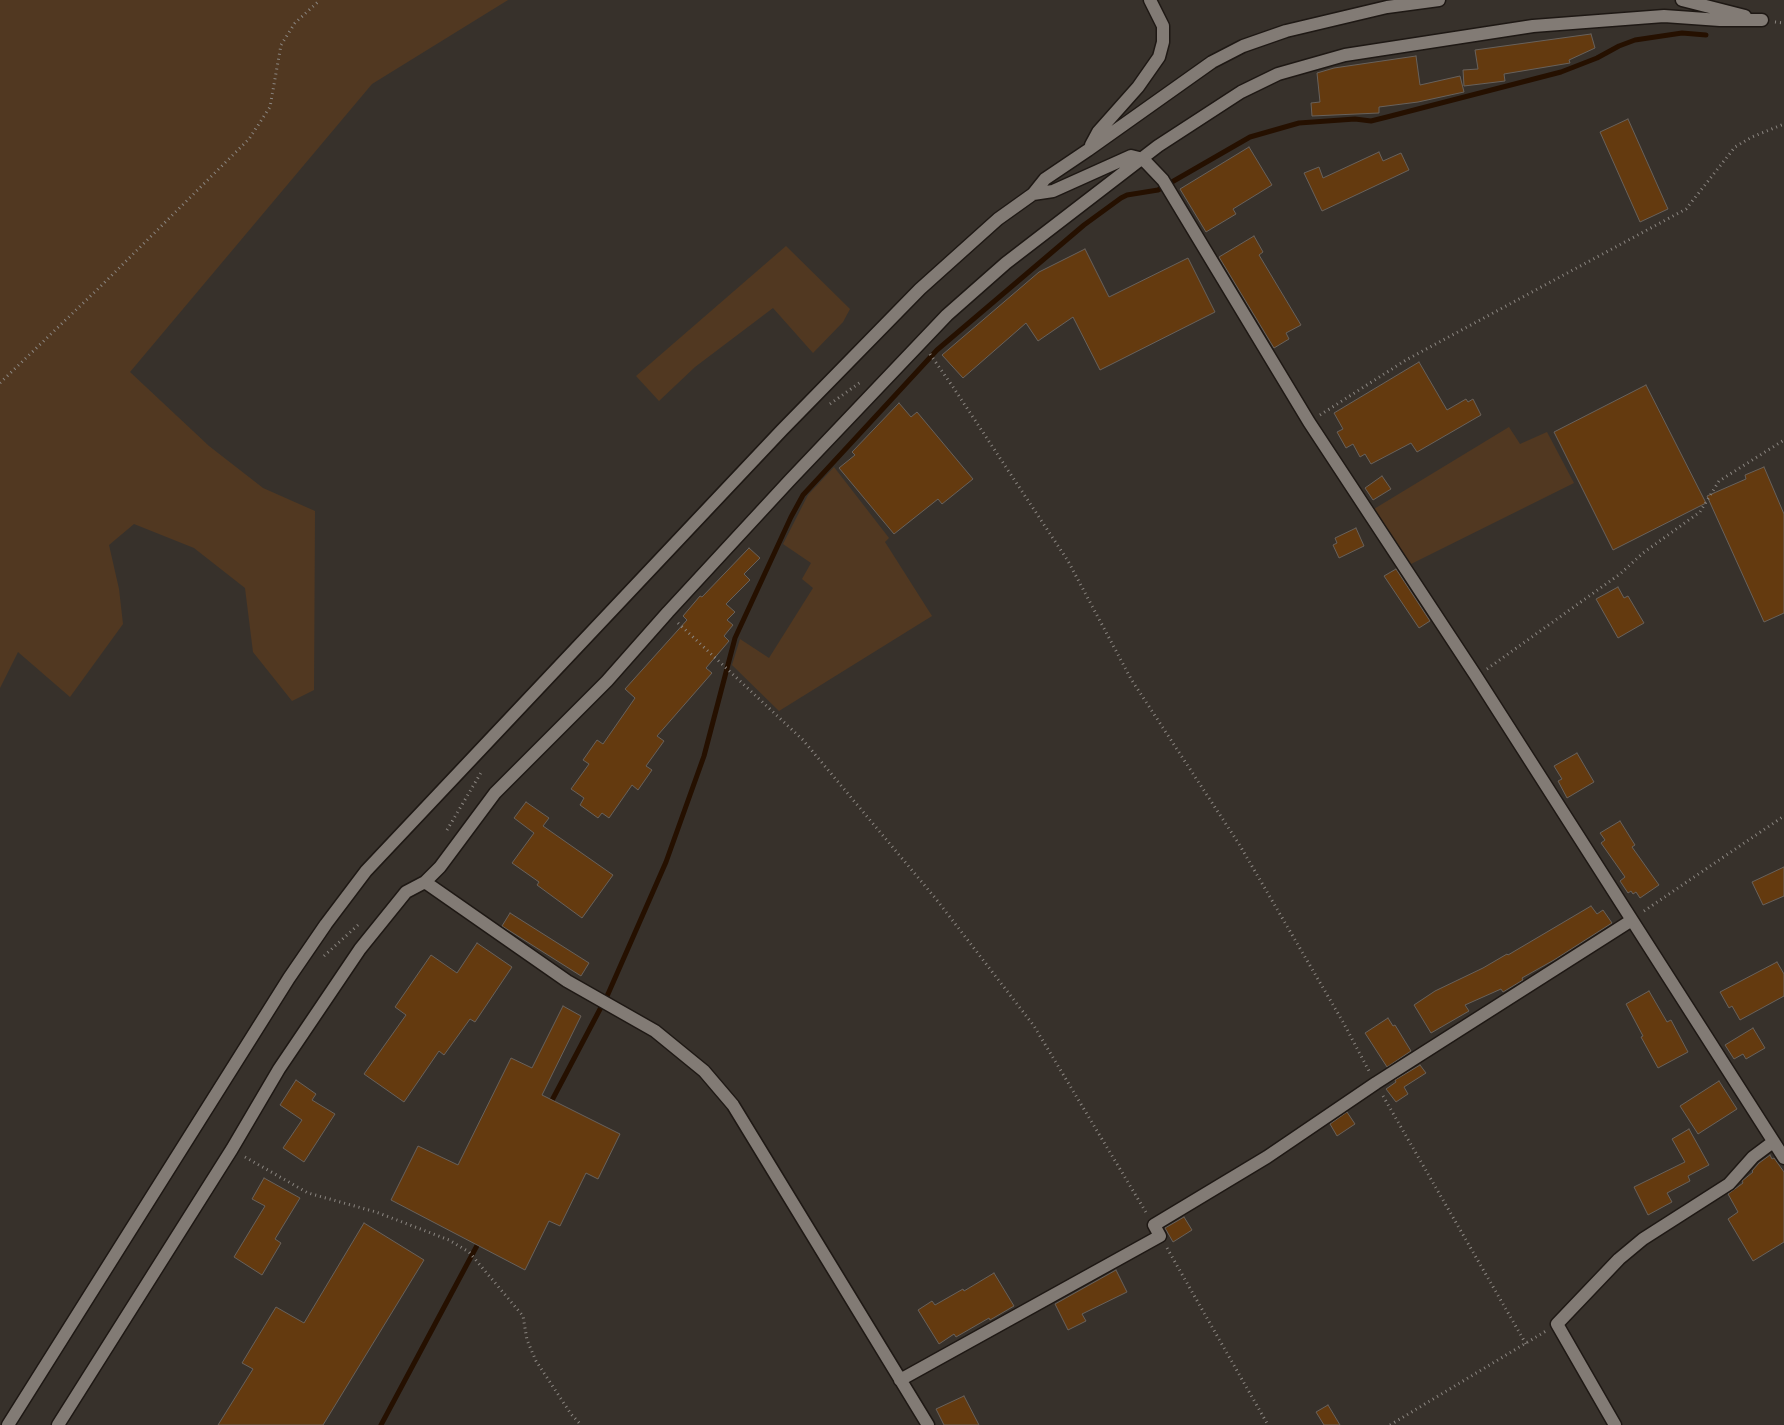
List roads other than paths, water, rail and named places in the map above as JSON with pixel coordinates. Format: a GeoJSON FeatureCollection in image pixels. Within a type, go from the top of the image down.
{"type":"FeatureCollection","features":[{"type":"Feature","properties":{"kind":"street"},"geometry":{"type":"LineString","coordinates":[[1088,150],[1098,132],[1138,87],[1159,57],[1163,42],[1162,26],[1150,0]]}},
{"type":"Feature","properties":{"kind":"street"},"geometry":{"type":"LineString","coordinates":[[8,1425],[289,978],[366,870],[782,430],[881,328],[998,219],[1033,194],[1045,178],[1088,150],[1212,62],[1243,46],[1286,31],[1387,7],[1439,0]]}},
{"type":"Feature","properties":{"kind":"street"},"geometry":{"type":"LineString","coordinates":[[58,1425],[232,1149],[279,1069],[360,949],[406,892],[425,882],[440,867],[495,793],[607,681],[668,612],[946,315],[1006,263],[1158,146],[1241,92],[1278,74],[1345,55],[1533,26],[1664,16],[1720,20],[1762,20],[1682,0]]}},
{"type":"Feature","properties":{"kind":"street"},"geometry":{"type":"LineString","coordinates":[[1033,194],[1053,191],[1131,156],[1143,159],[1167,186],[1310,422],[1476,676],[1784,1158]]}},
{"type":"Feature","properties":{"kind":"street"},"geometry":{"type":"LineString","coordinates":[[425,882],[567,981],[655,1031],[704,1071],[733,1105],[928,1425]]}},
{"type":"Feature","properties":{"kind":"street"},"geometry":{"type":"LineString","coordinates":[[900,1380],[1157,1231],[1376,1083],[1632,920]]}},
{"type":"Feature","properties":{"kind":"street"},"geometry":{"type":"LineString","coordinates":[[1615,1425],[1557,1324],[1620,1259],[1643,1239],[1729,1184],[1753,1157],[1773,1142]]}},
{"type":"Feature","properties":{"kind":"waterway"},"geometry":{"type":"LineString","coordinates":[[549,1106],[608,994],[666,862],[704,756],[735,638],[791,517],[803,495],[937,350],[1084,225],[1121,198],[1127,195],[1158,190],[1250,137],[1299,123],[1355,119],[1371,121],[1561,72],[1635,40],[1682,33],[1706,35]]}},
{"type":"Feature","properties":{"kind":"waterway"},"geometry":{"type":"LineString","coordinates":[[381,1425],[480,1240]]}}]}
